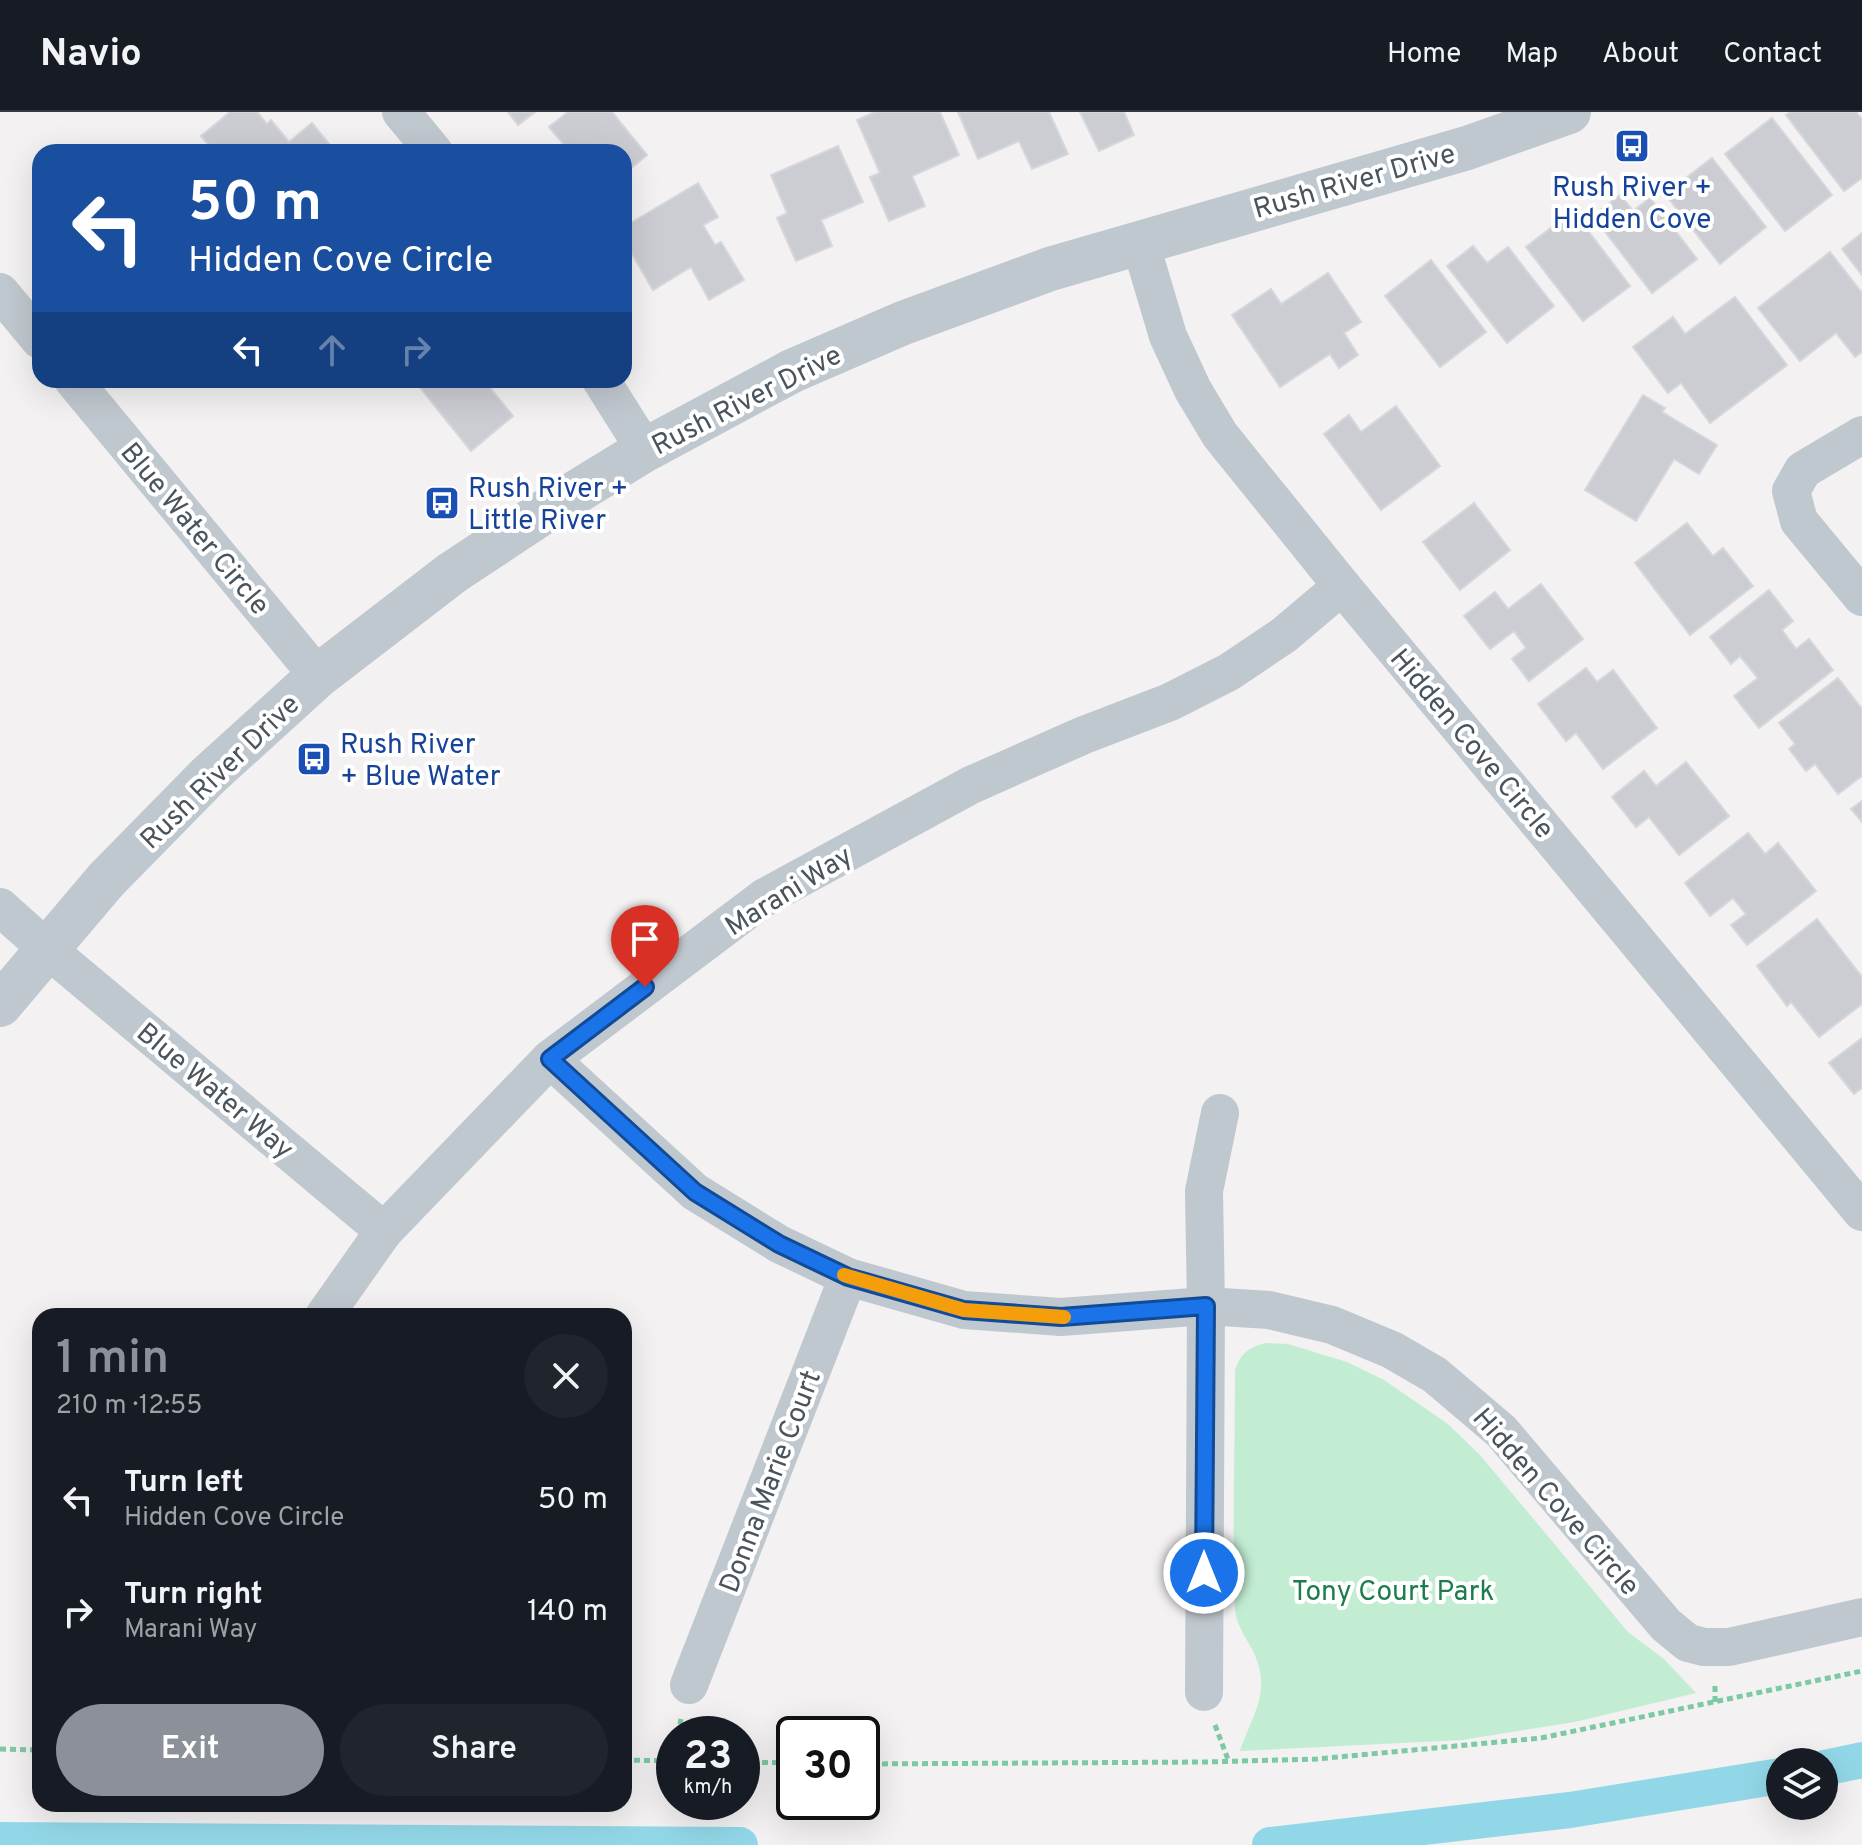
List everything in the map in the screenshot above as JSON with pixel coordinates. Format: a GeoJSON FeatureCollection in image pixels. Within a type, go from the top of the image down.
{"type":"FeatureCollection","features":[{"type":"Feature","properties":{"kind":"street"},"geometry":{"type":"LineString","coordinates":[[401,112],[427,144]]}},
{"type":"Feature","properties":{"kind":"street","name":"Rush River Drive"},"geometry":{"type":"LineString","coordinates":[[0,1005],[106,880],[208,776],[318,676],[452,573],[645,450],[792,371],[903,323],[1050,269],[1467,148],[1569,112]]}},
{"type":"Feature","properties":{"kind":"street","name":"Hidden Cove Circle"},"geometry":{"type":"LineString","coordinates":[[1140,242],[1168,336],[1193,390],[1220,435],[1862,1212]]}},
{"type":"Feature","properties":{"kind":"street"},"geometry":{"type":"LineString","coordinates":[[0,292],[32,330]]}},
{"type":"Feature","properties":{"kind":"street","name":"Blue Water Circle"},"geometry":{"type":"LineString","coordinates":[[80,388],[318,676]]}},
{"type":"Feature","properties":{"kind":"street"},"geometry":{"type":"LineString","coordinates":[[606,388],[645,450]]}},
{"type":"Feature","properties":{"kind":"street"},"geometry":{"type":"LineString","coordinates":[[1862,435],[1803,470],[1791,491],[1799,521],[1862,597]]}},
{"type":"Feature","properties":{"kind":"street","name":"Marani Way"},"geometry":{"type":"LineString","coordinates":[[330,1308],[384,1231],[550,1059],[765,897],[971,785],[1084,735],[1170,702],[1229,672],[1284,635],[1342,586]]}},
{"type":"Feature","properties":{"kind":"street"},"geometry":{"type":"LineString","coordinates":[[0,907],[47,949]]}},
{"type":"Feature","properties":{"kind":"street","name":"Blue Water Way"},"geometry":{"type":"LineString","coordinates":[[47,949],[384,1231]]}},
{"type":"Feature","properties":{"kind":"street","name":"Hidden Cove Circle"},"geometry":{"type":"LineString","coordinates":[[550,1059],[695,1192],[779,1244],[848,1277],[964,1310],[1061,1317],[1206,1306],[1269,1310],[1332,1325],[1392,1350],[1435,1375],[1501,1431],[1666,1625],[1688,1643],[1704,1647],[1729,1647],[1862,1617]]}},
{"type":"Feature","properties":{"kind":"street"},"geometry":{"type":"LineString","coordinates":[[1204,1692],[1204,1191],[1220,1113]]}},
{"type":"Feature","properties":{"kind":"street","name":"Donna Marie Court"},"geometry":{"type":"LineString","coordinates":[[689,1685],[848,1277]]}},
{"type":"Feature","properties":{"kind":"path"},"geometry":{"type":"LineString","coordinates":[[880,1764],[1273,1760],[1511,1741],[1541,1738],[1862,1671]]}},
{"type":"Feature","properties":{"kind":"path"},"geometry":{"type":"LineString","coordinates":[[0,1749],[32,1750]]}},
{"type":"Feature","properties":{"kind":"path"},"geometry":{"type":"LineString","coordinates":[[632,1760],[656,1761]]}},
{"type":"Feature","properties":{"kind":"green space","name":"Tony Court Park"},"geometry":{"type":"Polygon","coordinates":[[[1266,1343],[1288,1344],[1347,1362],[1384,1380],[1448,1424],[1480,1455],[1628,1632],[1664,1659],[1696,1693],[1575,1722],[1462,1740],[1240,1751],[1258,1703],[1261,1680],[1254,1653],[1235,1609],[1235,1370],[1246,1352],[1266,1343]]]}},
{"type":"Feature","properties":{"kind":"building"},"geometry":{"type":"Polygon","coordinates":[[[230,112],[257,112],[267,124],[271,120],[289,142],[312,123],[329,144],[208,144],[201,136],[230,112]]]}},
{"type":"Feature","properties":{"kind":"building"},"geometry":{"type":"Polygon","coordinates":[[[508,112],[535,112],[518,125],[508,112]]]}},
{"type":"Feature","properties":{"kind":"building"},"geometry":{"type":"Polygon","coordinates":[[[568,112],[612,112],[647,155],[632,167],[632,144],[563,144],[549,127],[568,112]]]}},
{"type":"Feature","properties":{"kind":"building"},"geometry":{"type":"Polygon","coordinates":[[[875,112],[940,112],[959,155],[912,176],[925,206],[889,221],[870,177],[880,173],[857,120],[875,112]]]}},
{"type":"Feature","properties":{"kind":"building"},"geometry":{"type":"Polygon","coordinates":[[[958,112],[1049,112],[1068,154],[1032,169],[1019,141],[978,159],[958,112]]]}},
{"type":"Feature","properties":{"kind":"building"},"geometry":{"type":"Polygon","coordinates":[[[1080,112],[1124,112],[1134,135],[1099,151],[1080,112]]]}},
{"type":"Feature","properties":{"kind":"building"},"geometry":{"type":"Polygon","coordinates":[[[1791,112],[1856,112],[1862,119],[1862,178],[1844,191],[1786,115],[1791,112]]]}},
{"type":"Feature","properties":{"kind":"building"},"geometry":{"type":"Polygon","coordinates":[[[1772,118],[1832,195],[1785,231],[1725,154],[1772,118]]]}},
{"type":"Feature","properties":{"kind":"building"},"geometry":{"type":"Polygon","coordinates":[[[838,146],[863,202],[821,220],[832,246],[796,261],[777,218],[787,213],[771,175],[838,146]]]}},
{"type":"Feature","properties":{"kind":"building"},"geometry":{"type":"Polygon","coordinates":[[[1712,158],[1766,227],[1720,264],[1665,194],[1712,158]]]}},
{"type":"Feature","properties":{"kind":"building"},"geometry":{"type":"Polygon","coordinates":[[[698,183],[718,217],[703,225],[715,245],[721,242],[744,280],[709,300],[691,267],[653,290],[632,254],[632,222],[698,183]]]}},
{"type":"Feature","properties":{"kind":"building"},"geometry":{"type":"Polygon","coordinates":[[[1620,195],[1633,211],[1650,198],[1697,259],[1652,293],[1593,216],[1620,195]]]}},
{"type":"Feature","properties":{"kind":"building"},"geometry":{"type":"Polygon","coordinates":[[[1573,211],[1630,286],[1583,321],[1526,247],[1573,211]]]}},
{"type":"Feature","properties":{"kind":"building"},"geometry":{"type":"Polygon","coordinates":[[[1862,233],[1862,275],[1842,249],[1862,233]]]}},
{"type":"Feature","properties":{"kind":"building"},"geometry":{"type":"Polygon","coordinates":[[[1473,246],[1487,263],[1508,247],[1554,306],[1507,343],[1447,266],[1473,246]]]}},
{"type":"Feature","properties":{"kind":"building"},"geometry":{"type":"Polygon","coordinates":[[[1830,252],[1862,293],[1862,352],[1855,357],[1836,333],[1800,361],[1758,308],[1830,252]]]}},
{"type":"Feature","properties":{"kind":"building"},"geometry":{"type":"Polygon","coordinates":[[[1431,260],[1486,332],[1440,367],[1385,296],[1431,260]]]}},
{"type":"Feature","properties":{"kind":"building"},"geometry":{"type":"Polygon","coordinates":[[[1328,273],[1361,322],[1344,333],[1358,355],[1339,368],[1330,354],[1280,387],[1232,315],[1271,289],[1281,304],[1328,273]]]}},
{"type":"Feature","properties":{"kind":"building"},"geometry":{"type":"Polygon","coordinates":[[[1735,297],[1787,365],[1710,423],[1681,383],[1668,393],[1633,347],[1673,317],[1685,334],[1735,297]]]}},
{"type":"Feature","properties":{"kind":"building"},"geometry":{"type":"Polygon","coordinates":[[[420,388],[490,388],[513,416],[471,451],[420,388]]]}},
{"type":"Feature","properties":{"kind":"building"},"geometry":{"type":"Polygon","coordinates":[[[1643,395],[1665,408],[1662,412],[1717,445],[1699,474],[1674,459],[1636,521],[1585,490],[1643,395]]]}},
{"type":"Feature","properties":{"kind":"building"},"geometry":{"type":"Polygon","coordinates":[[[1396,406],[1440,466],[1381,510],[1324,434],[1349,415],[1361,432],[1396,406]]]}},
{"type":"Feature","properties":{"kind":"building"},"geometry":{"type":"Polygon","coordinates":[[[1474,503],[1510,550],[1460,590],[1423,542],[1474,503]]]}},
{"type":"Feature","properties":{"kind":"building"},"geometry":{"type":"Polygon","coordinates":[[[1687,523],[1713,556],[1723,548],[1753,586],[1690,635],[1635,563],[1687,523]]]}},
{"type":"Feature","properties":{"kind":"building"},"geometry":{"type":"Polygon","coordinates":[[[1541,584],[1583,639],[1529,681],[1512,659],[1526,648],[1514,631],[1490,649],[1464,616],[1495,592],[1508,609],[1541,584]]]}},
{"type":"Feature","properties":{"kind":"building"},"geometry":{"type":"Polygon","coordinates":[[[1769,590],[1793,621],[1782,630],[1796,649],[1809,639],[1833,670],[1759,728],[1734,696],[1758,678],[1740,656],[1731,664],[1710,637],[1769,590]]]}},
{"type":"Feature","properties":{"kind":"building"},"geometry":{"type":"Polygon","coordinates":[[[1586,668],[1597,682],[1613,670],[1657,728],[1603,769],[1576,733],[1566,741],[1538,704],[1586,668]]]}},
{"type":"Feature","properties":{"kind":"building"},"geometry":{"type":"Polygon","coordinates":[[[1838,678],[1862,709],[1862,776],[1838,794],[1815,764],[1806,771],[1789,749],[1795,744],[1779,723],[1838,678]]]}},
{"type":"Feature","properties":{"kind":"building"},"geometry":{"type":"Polygon","coordinates":[[[1686,762],[1729,816],[1679,855],[1649,817],[1636,827],[1612,797],[1644,771],[1656,786],[1686,762]]]}},
{"type":"Feature","properties":{"kind":"building"},"geometry":{"type":"Polygon","coordinates":[[[1862,801],[1862,822],[1851,809],[1862,801]]]}},
{"type":"Feature","properties":{"kind":"building"},"geometry":{"type":"Polygon","coordinates":[[[1748,833],[1765,854],[1778,843],[1816,891],[1747,945],[1731,925],[1746,914],[1733,898],[1710,916],[1685,883],[1748,833]]]}},
{"type":"Feature","properties":{"kind":"building"},"geometry":{"type":"Polygon","coordinates":[[[1817,919],[1862,977],[1862,1004],[1819,1037],[1791,1002],[1787,1006],[1757,966],[1817,919]]]}},
{"type":"Feature","properties":{"kind":"building"},"geometry":{"type":"Polygon","coordinates":[[[1862,1038],[1862,1088],[1854,1094],[1829,1063],[1862,1038]]]}},
{"type":"Feature","properties":{"kind":"waterway"},"geometry":{"type":"LineString","coordinates":[[1838,1765],[1862,1760]]}},
{"type":"Feature","properties":{"kind":"waterway"},"geometry":{"type":"LineString","coordinates":[[1852,1764],[1862,1771]]}},
{"type":"Feature","properties":{"kind":"waterway"},"geometry":{"type":"LineString","coordinates":[[1270,1845],[1570,1810],[1766,1778]]}},
{"type":"Feature","properties":{"kind":"waterway"},"geometry":{"type":"LineString","coordinates":[[0,1840],[740,1845]]}},
{"type":"Feature","properties":{"kind":"slow traffic"},"geometry":{"type":"LineString","coordinates":[[844,1275],[964,1310],[1064,1317]]}},
{"type":"Feature","properties":{"kind":"place","name":"Rush River + Hidden Cove"},"geometry":{"type":"Point","coordinates":[1632,146]}},
{"type":"Feature","properties":{"kind":"place","name":"Rush River + Little River"},"geometry":{"type":"Point","coordinates":[442,503]}},
{"type":"Feature","properties":{"kind":"place","name":"Rush River + Blue Water"},"geometry":{"type":"Point","coordinates":[314,759]}},
{"type":"Feature","properties":{"kind":"route"},"geometry":{"type":"LineString","coordinates":[[645,987],[550,1059],[695,1192],[779,1244],[848,1277],[964,1310],[1061,1317],[1206,1306],[1204,1573]]}}]}
